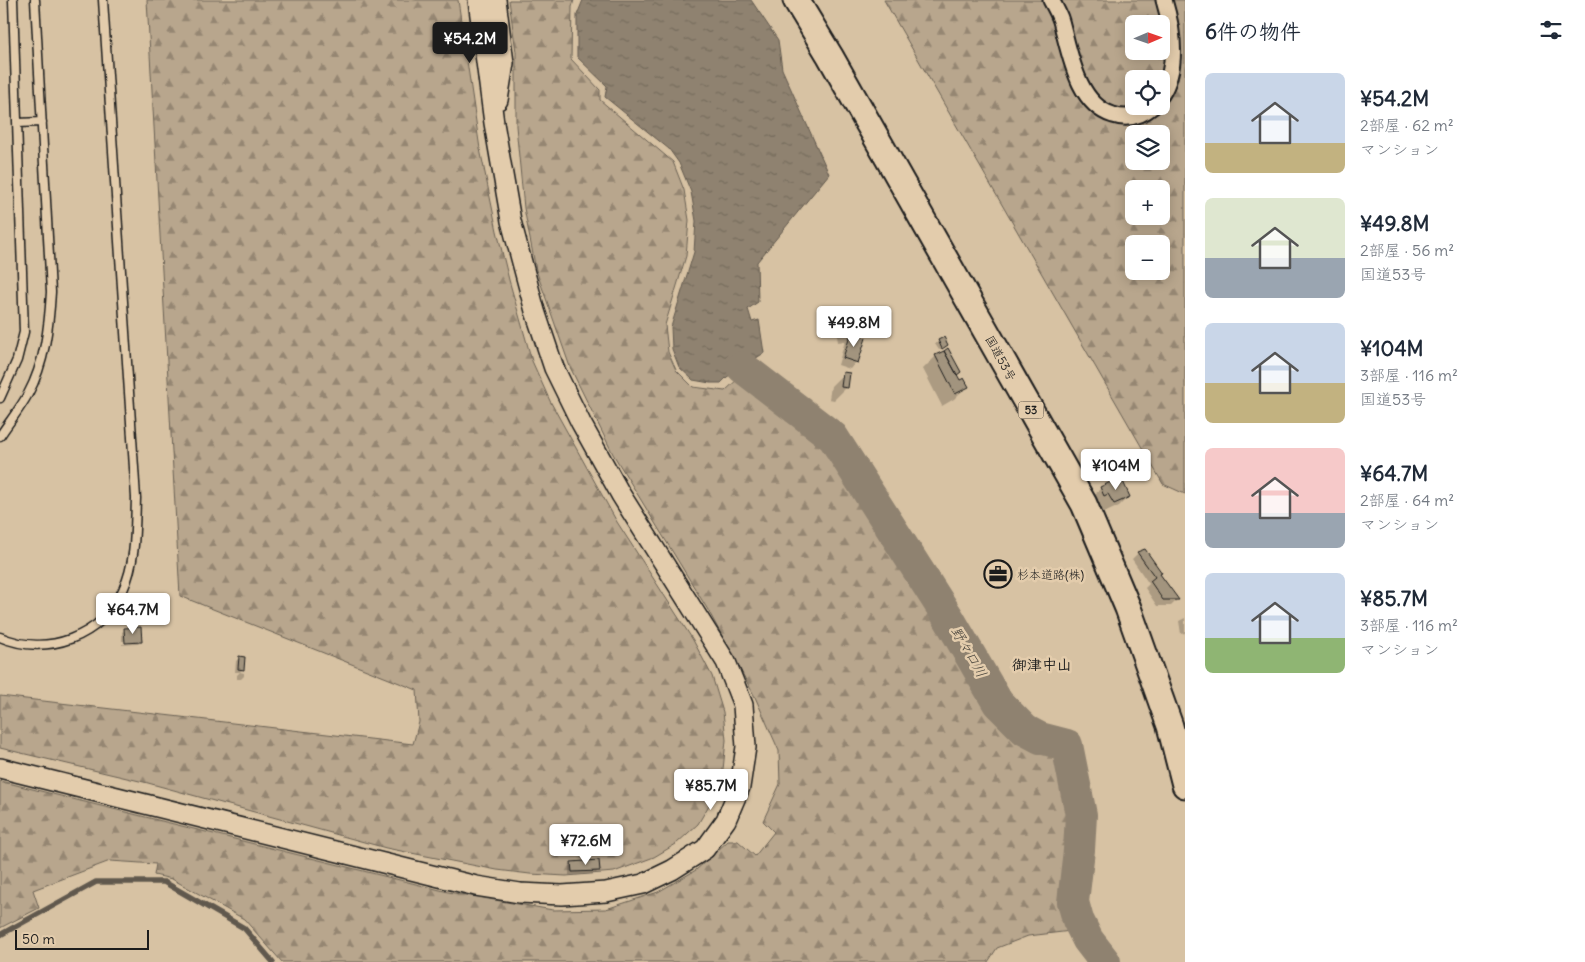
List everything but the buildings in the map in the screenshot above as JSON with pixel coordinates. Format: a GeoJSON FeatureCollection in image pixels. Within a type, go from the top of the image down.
{"type":"FeatureCollection","features":[{"type":"Feature","properties":{"kind":"highway","name":"国道53号"},"geometry":{"type":"LineString","coordinates":[[799,1],[1084,504],[1128,608],[1170,726],[1185,785]]}},
{"type":"Feature","properties":{"kind":"street"},"geometry":{"type":"LineString","coordinates":[[0,768],[476,886],[520,893],[562,895],[606,892],[643,884],[672,870],[704,849],[726,820],[740,788],[746,747],[743,705],[726,662],[621,495],[581,423],[554,368],[535,311],[511,221],[494,123],[478,0]]}},
{"type":"Feature","properties":{"kind":"street"},"geometry":{"type":"LineString","coordinates":[[494,123],[504,63],[496,0]]}},
{"type":"Feature","properties":{"kind":"street"},"geometry":{"type":"LineString","coordinates":[[1051,0],[1060,20],[1072,67],[1093,105],[1109,114],[1124,119],[1139,115]]}},
{"type":"Feature","properties":{"kind":"street"},"geometry":{"type":"LineString","coordinates":[[1164,0],[1171,22],[1173,69],[1170,76]]}},
{"type":"Feature","properties":{"kind":"lane"},"geometry":{"type":"LineString","coordinates":[[0,398],[16,360],[24,332],[13,0]]}},
{"type":"Feature","properties":{"kind":"lane"},"geometry":{"type":"LineString","coordinates":[[0,436],[32,386],[44,350],[49,321],[51,292],[35,0]]}},
{"type":"Feature","properties":{"kind":"lane"},"geometry":{"type":"LineString","coordinates":[[0,637],[24,644],[41,646],[57,644],[84,634],[106,616],[116,604],[124,589],[133,556],[136,498],[103,0]]}},
{"type":"Feature","properties":{"kind":"lane"},"geometry":{"type":"LineString","coordinates":[[18,123],[42,122]]}},
{"type":"Feature","properties":{"kind":"green space"},"geometry":{"type":"Polygon","coordinates":[[[147,0],[458,0],[480,149],[509,280],[532,361],[550,401],[617,522],[693,640],[712,676],[723,712],[726,740],[723,770],[712,800],[698,824],[676,844],[654,857],[614,872],[566,876],[497,870],[386,848],[148,783],[0,748],[0,696],[413,744],[419,722],[417,690],[180,596],[147,0]]]}},
{"type":"Feature","properties":{"kind":"green space"},"geometry":{"type":"Polygon","coordinates":[[[509,0],[574,0],[572,7],[571,59],[600,90],[600,100],[673,162],[684,190],[689,220],[686,256],[665,325],[668,352],[676,370],[693,387],[725,391],[741,376],[829,445],[999,718],[1030,745],[1062,753],[1072,816],[1071,849],[1064,896],[1071,931],[1028,936],[997,948],[988,962],[282,962],[244,919],[172,879],[154,875],[156,864],[110,861],[33,890],[39,908],[0,928],[0,781],[448,892],[553,910],[606,909],[658,892],[696,870],[728,841],[738,841],[755,856],[774,832],[763,821],[780,784],[779,751],[755,697],[708,610],[613,454],[570,367],[536,270],[524,208],[516,126],[516,52],[509,0]]]}},
{"type":"Feature","properties":{"kind":"green space"},"geometry":{"type":"Polygon","coordinates":[[[884,0],[1185,0],[1185,494],[1163,484],[884,0]]]}},
{"type":"Feature","properties":{"kind":"water"},"geometry":{"type":"Polygon","coordinates":[[[583,0],[751,0],[778,40],[782,69],[829,174],[757,262],[758,302],[748,309],[752,322],[759,320],[764,353],[721,383],[693,380],[679,367],[672,349],[671,327],[694,252],[696,221],[691,192],[679,163],[669,149],[605,97],[607,86],[577,57],[577,15],[583,0]]]}},
{"type":"Feature","properties":{"kind":"waterway","name":"野々口川"},"geometry":{"type":"LineString","coordinates":[[742,367],[833,437],[948,617],[998,703],[1025,730],[1040,738],[1067,745],[1081,815],[1073,902],[1078,920],[1088,940],[1105,962]]}},
{"type":"Feature","properties":{"kind":"waterway"},"geometry":{"type":"LineString","coordinates":[[0,935],[96,882],[164,882],[244,928],[273,962]]}},
{"type":"Feature","properties":{"kind":"place","name":"杉本道路(株)"},"geometry":{"type":"Point","coordinates":[998,574]}},
{"type":"Feature","properties":{"kind":"district","name":"御津中山"},"geometry":{"type":"Point","coordinates":[1042,664]}}]}
